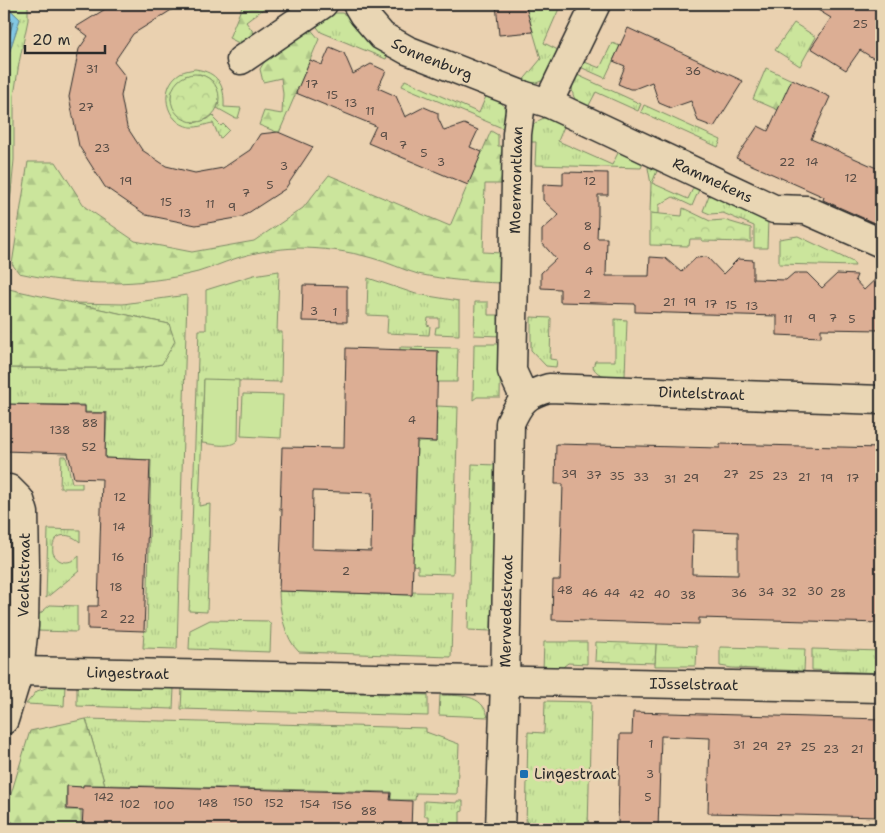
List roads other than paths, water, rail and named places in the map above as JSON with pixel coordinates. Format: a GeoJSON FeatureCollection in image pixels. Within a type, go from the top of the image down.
{"type":"FeatureCollection","features":[{"type":"Feature","properties":{"kind":"street"},"geometry":{"type":"LineString","coordinates":[[241,60],[322,4]]}},
{"type":"Feature","properties":{"kind":"street","name":"Sonnenburg"},"geometry":{"type":"LineString","coordinates":[[357,4],[382,36],[390,41],[464,74],[522,95]]}},
{"type":"Feature","properties":{"kind":"street"},"geometry":{"type":"LineString","coordinates":[[522,95],[548,103],[596,4]]}},
{"type":"Feature","properties":{"kind":"street","name":"Moermontlaan"},"geometry":{"type":"LineString","coordinates":[[522,95],[517,134],[512,371],[525,398]]}},
{"type":"Feature","properties":{"kind":"street","name":"Rammekens"},"geometry":{"type":"LineString","coordinates":[[548,103],[774,209],[806,210],[881,243]]}},
{"type":"Feature","properties":{"kind":"street","name":"Dintelstraat"},"geometry":{"type":"LineString","coordinates":[[525,398],[535,392],[549,388],[881,400]]}},
{"type":"Feature","properties":{"kind":"street","name":"Merwedestraat"},"geometry":{"type":"LineString","coordinates":[[500,829],[506,681],[510,423],[517,408],[525,398]]}},
{"type":"Feature","properties":{"kind":"street","name":"Vechtstraat"},"geometry":{"type":"LineString","coordinates":[[4,489],[9,489],[20,500],[24,513],[24,626],[19,671],[4,720]]}},
{"type":"Feature","properties":{"kind":"street","name":"Lingestraat"},"geometry":{"type":"LineString","coordinates":[[19,671],[506,681]]}},
{"type":"Feature","properties":{"kind":"street","name":"IJsselstraat"},"geometry":{"type":"LineString","coordinates":[[506,681],[881,688]]}},
{"type":"Feature","properties":{"kind":"water"},"geometry":{"type":"Polygon","coordinates":[[[4,4],[20,19],[9,53],[4,93],[4,4]]]}},
{"type":"Feature","properties":{"kind":"place","name":"Lingestraat"},"geometry":{"type":"Point","coordinates":[524,774]}}]}
